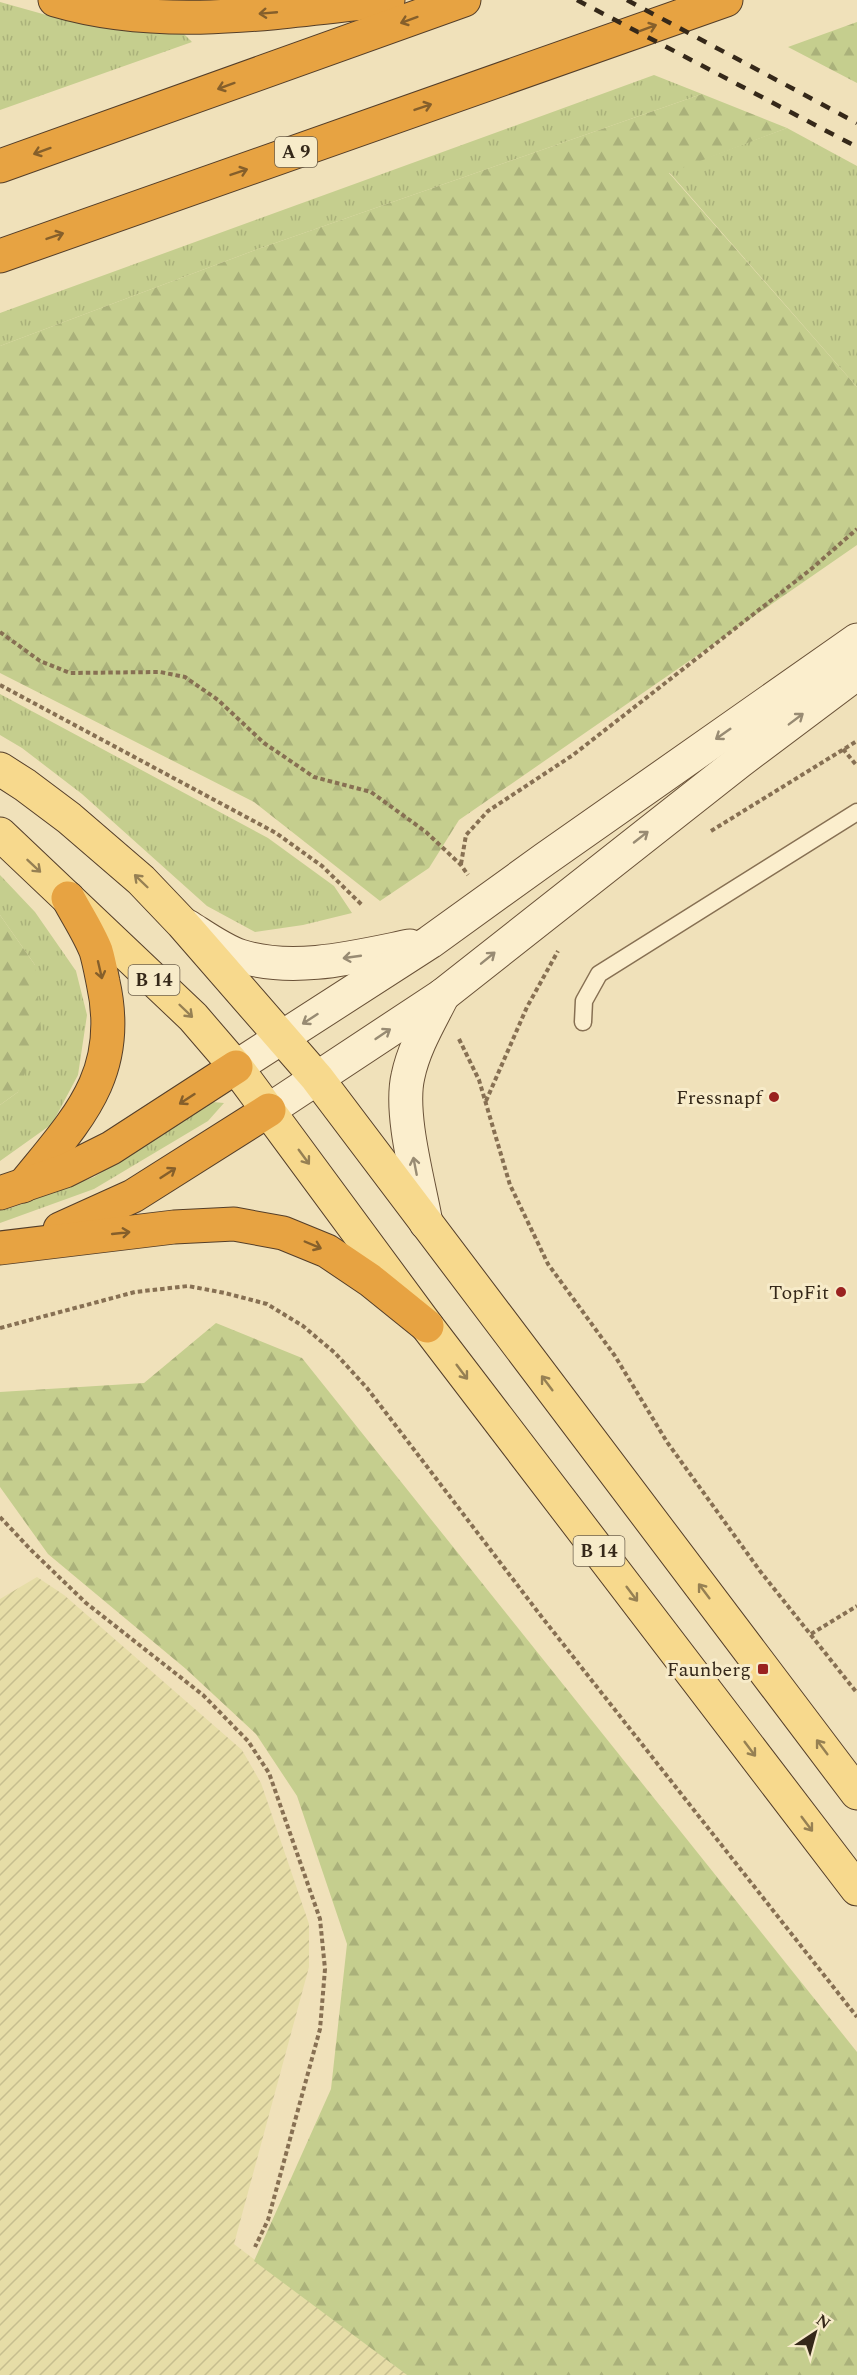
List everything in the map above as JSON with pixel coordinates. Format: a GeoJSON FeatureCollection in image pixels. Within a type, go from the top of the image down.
{"type":"FeatureCollection","features":[{"type":"Feature","properties":{"kind":"highway"},"geometry":{"type":"LineString","coordinates":[[55,0],[151,17],[219,17],[388,0]]}},
{"type":"Feature","properties":{"kind":"highway"},"geometry":{"type":"LineString","coordinates":[[0,166],[464,0]]}},
{"type":"Feature","properties":{"kind":"highway","name":"A 9"},"geometry":{"type":"LineString","coordinates":[[0,256],[726,0]]}},
{"type":"Feature","properties":{"kind":"highway"},"geometry":{"type":"LineString","coordinates":[[11,1190],[80,1115],[99,1080],[108,1041],[109,1008],[96,951],[68,898]]}},
{"type":"Feature","properties":{"kind":"highway"},"geometry":{"type":"LineString","coordinates":[[11,1190],[65,1171],[111,1148],[236,1067]]}},
{"type":"Feature","properties":{"kind":"highway"},"geometry":{"type":"LineString","coordinates":[[11,1246],[63,1228],[133,1196],[269,1110]]}},
{"type":"Feature","properties":{"kind":"highway"},"geometry":{"type":"LineString","coordinates":[[11,1246],[174,1227],[234,1224],[283,1233],[327,1251],[370,1280],[427,1326]]}},
{"type":"Feature","properties":{"kind":"main road"},"geometry":{"type":"LineString","coordinates":[[236,1067],[487,903],[545,859],[857,640]]}},
{"type":"Feature","properties":{"kind":"main road"},"geometry":{"type":"LineString","coordinates":[[269,1110],[443,995],[722,775],[857,673]]}},
{"type":"Feature","properties":{"kind":"main road","name":"B 14"},"geometry":{"type":"LineString","coordinates":[[0,769],[25,784],[69,818],[141,880],[182,923],[317,1078],[857,1793]]}},
{"type":"Feature","properties":{"kind":"main road","name":"B 14"},"geometry":{"type":"LineString","coordinates":[[0,834],[193,1017],[236,1067],[427,1326],[857,1889]]}},
{"type":"Feature","properties":{"kind":"main road"},"geometry":{"type":"LineString","coordinates":[[182,923],[237,955],[267,962],[302,963],[353,957],[430,942]]}},
{"type":"Feature","properties":{"kind":"main road"},"geometry":{"type":"LineString","coordinates":[[426,1223],[410,1137],[406,1103],[407,1078],[415,1052],[443,995]]}},
{"type":"Feature","properties":{"kind":"lane"},"geometry":{"type":"LineString","coordinates":[[584,1022],[584,1001],[599,974],[857,812]]}},
{"type":"Feature","properties":{"kind":"path"},"geometry":{"type":"LineString","coordinates":[[461,865],[466,834],[488,811],[573,755],[810,570],[857,530]]}},
{"type":"Feature","properties":{"kind":"path"},"geometry":{"type":"LineString","coordinates":[[0,632],[40,661],[70,673],[160,672],[185,677],[218,700],[264,743],[314,777],[371,792],[426,832],[461,865],[487,903]]}},
{"type":"Feature","properties":{"kind":"path"},"geometry":{"type":"LineString","coordinates":[[0,685],[276,833],[322,866],[362,905]]}},
{"type":"Feature","properties":{"kind":"path"},"geometry":{"type":"LineString","coordinates":[[705,834],[857,741]]}},
{"type":"Feature","properties":{"kind":"path"},"geometry":{"type":"LineString","coordinates":[[843,749],[857,766]]}},
{"type":"Feature","properties":{"kind":"path"},"geometry":{"type":"LineString","coordinates":[[486,1101],[527,1007],[563,942]]}},
{"type":"Feature","properties":{"kind":"path"},"geometry":{"type":"LineString","coordinates":[[459,1039],[479,1080],[510,1185],[548,1264],[615,1356],[667,1442],[760,1571],[857,1693]]}},
{"type":"Feature","properties":{"kind":"path"},"geometry":{"type":"LineString","coordinates":[[0,1328],[135,1292],[188,1286],[267,1304],[303,1326],[335,1353],[366,1388],[541,1616],[768,1901],[857,2017]]}},
{"type":"Feature","properties":{"kind":"path"},"geometry":{"type":"LineString","coordinates":[[0,1517],[86,1603],[203,1695],[248,1741],[269,1773],[320,1919],[326,1969],[320,2029],[268,2220],[255,2247]]}},
{"type":"Feature","properties":{"kind":"path"},"geometry":{"type":"LineString","coordinates":[[811,1634],[857,1606]]}},
{"type":"Feature","properties":{"kind":"shaded area"},"geometry":{"type":"Polygon","coordinates":[[[37,1577],[64,1595],[242,1750],[261,1783],[309,1924],[309,1967],[234,2244],[407,2375],[0,2375],[0,1599],[37,1577]]]}},
{"type":"Feature","properties":{"kind":"green space"},"geometry":{"type":"Polygon","coordinates":[[[0,2],[57,18],[182,32],[192,42],[0,110],[0,2]]]}},
{"type":"Feature","properties":{"kind":"green space"},"geometry":{"type":"Polygon","coordinates":[[[857,22],[857,83],[788,47],[857,22]]]}},
{"type":"Feature","properties":{"kind":"green space"},"geometry":{"type":"Polygon","coordinates":[[[654,75],[702,94],[258,249],[0,346],[0,313],[654,75]]]}},
{"type":"Feature","properties":{"kind":"green space"},"geometry":{"type":"Polygon","coordinates":[[[702,94],[787,128],[669,173],[857,387],[857,545],[459,820],[429,868],[380,901],[254,802],[0,673],[0,346],[258,249],[702,94]]]}},
{"type":"Feature","properties":{"kind":"green space"},"geometry":{"type":"Polygon","coordinates":[[[787,128],[857,166],[857,387],[669,172],[787,128]]]}},
{"type":"Feature","properties":{"kind":"green space"},"geometry":{"type":"Polygon","coordinates":[[[0,694],[268,838],[334,886],[352,913],[303,925],[255,932],[207,906],[82,794],[22,748],[0,735],[0,694]]]}},
{"type":"Feature","properties":{"kind":"green space"},"geometry":{"type":"Polygon","coordinates":[[[0,875],[35,912],[76,971],[87,1015],[78,1075],[52,1124],[0,1161],[0,1105],[18,1092],[35,965],[0,915],[0,875]]]}},
{"type":"Feature","properties":{"kind":"green space"},"geometry":{"type":"Polygon","coordinates":[[[0,915],[35,965],[41,1029],[18,1092],[0,1105],[0,915]]]}},
{"type":"Feature","properties":{"kind":"green space"},"geometry":{"type":"Polygon","coordinates":[[[213,1102],[224,1103],[208,1121],[94,1189],[0,1223],[0,1210],[94,1177],[213,1102]]]}},
{"type":"Feature","properties":{"kind":"green space"},"geometry":{"type":"Polygon","coordinates":[[[216,1323],[302,1358],[857,2052],[857,2375],[407,2375],[254,2261],[331,2089],[347,1944],[297,1796],[256,1734],[186,1669],[48,1554],[0,1487],[0,1392],[144,1383],[216,1323]]]}},
{"type":"Feature","properties":{"kind":"railway"},"geometry":{"type":"LineString","coordinates":[[577,0],[857,147]]}},
{"type":"Feature","properties":{"kind":"railway"},"geometry":{"type":"LineString","coordinates":[[627,0],[857,123]]}},
{"type":"Feature","properties":{"kind":"place","name":"Fressnapf"},"geometry":{"type":"Point","coordinates":[774,1097]}},
{"type":"Feature","properties":{"kind":"place","name":"TopFit"},"geometry":{"type":"Point","coordinates":[841,1292]}},
{"type":"Feature","properties":{"kind":"place","name":"Faunberg"},"geometry":{"type":"Point","coordinates":[763,1669]}}]}
